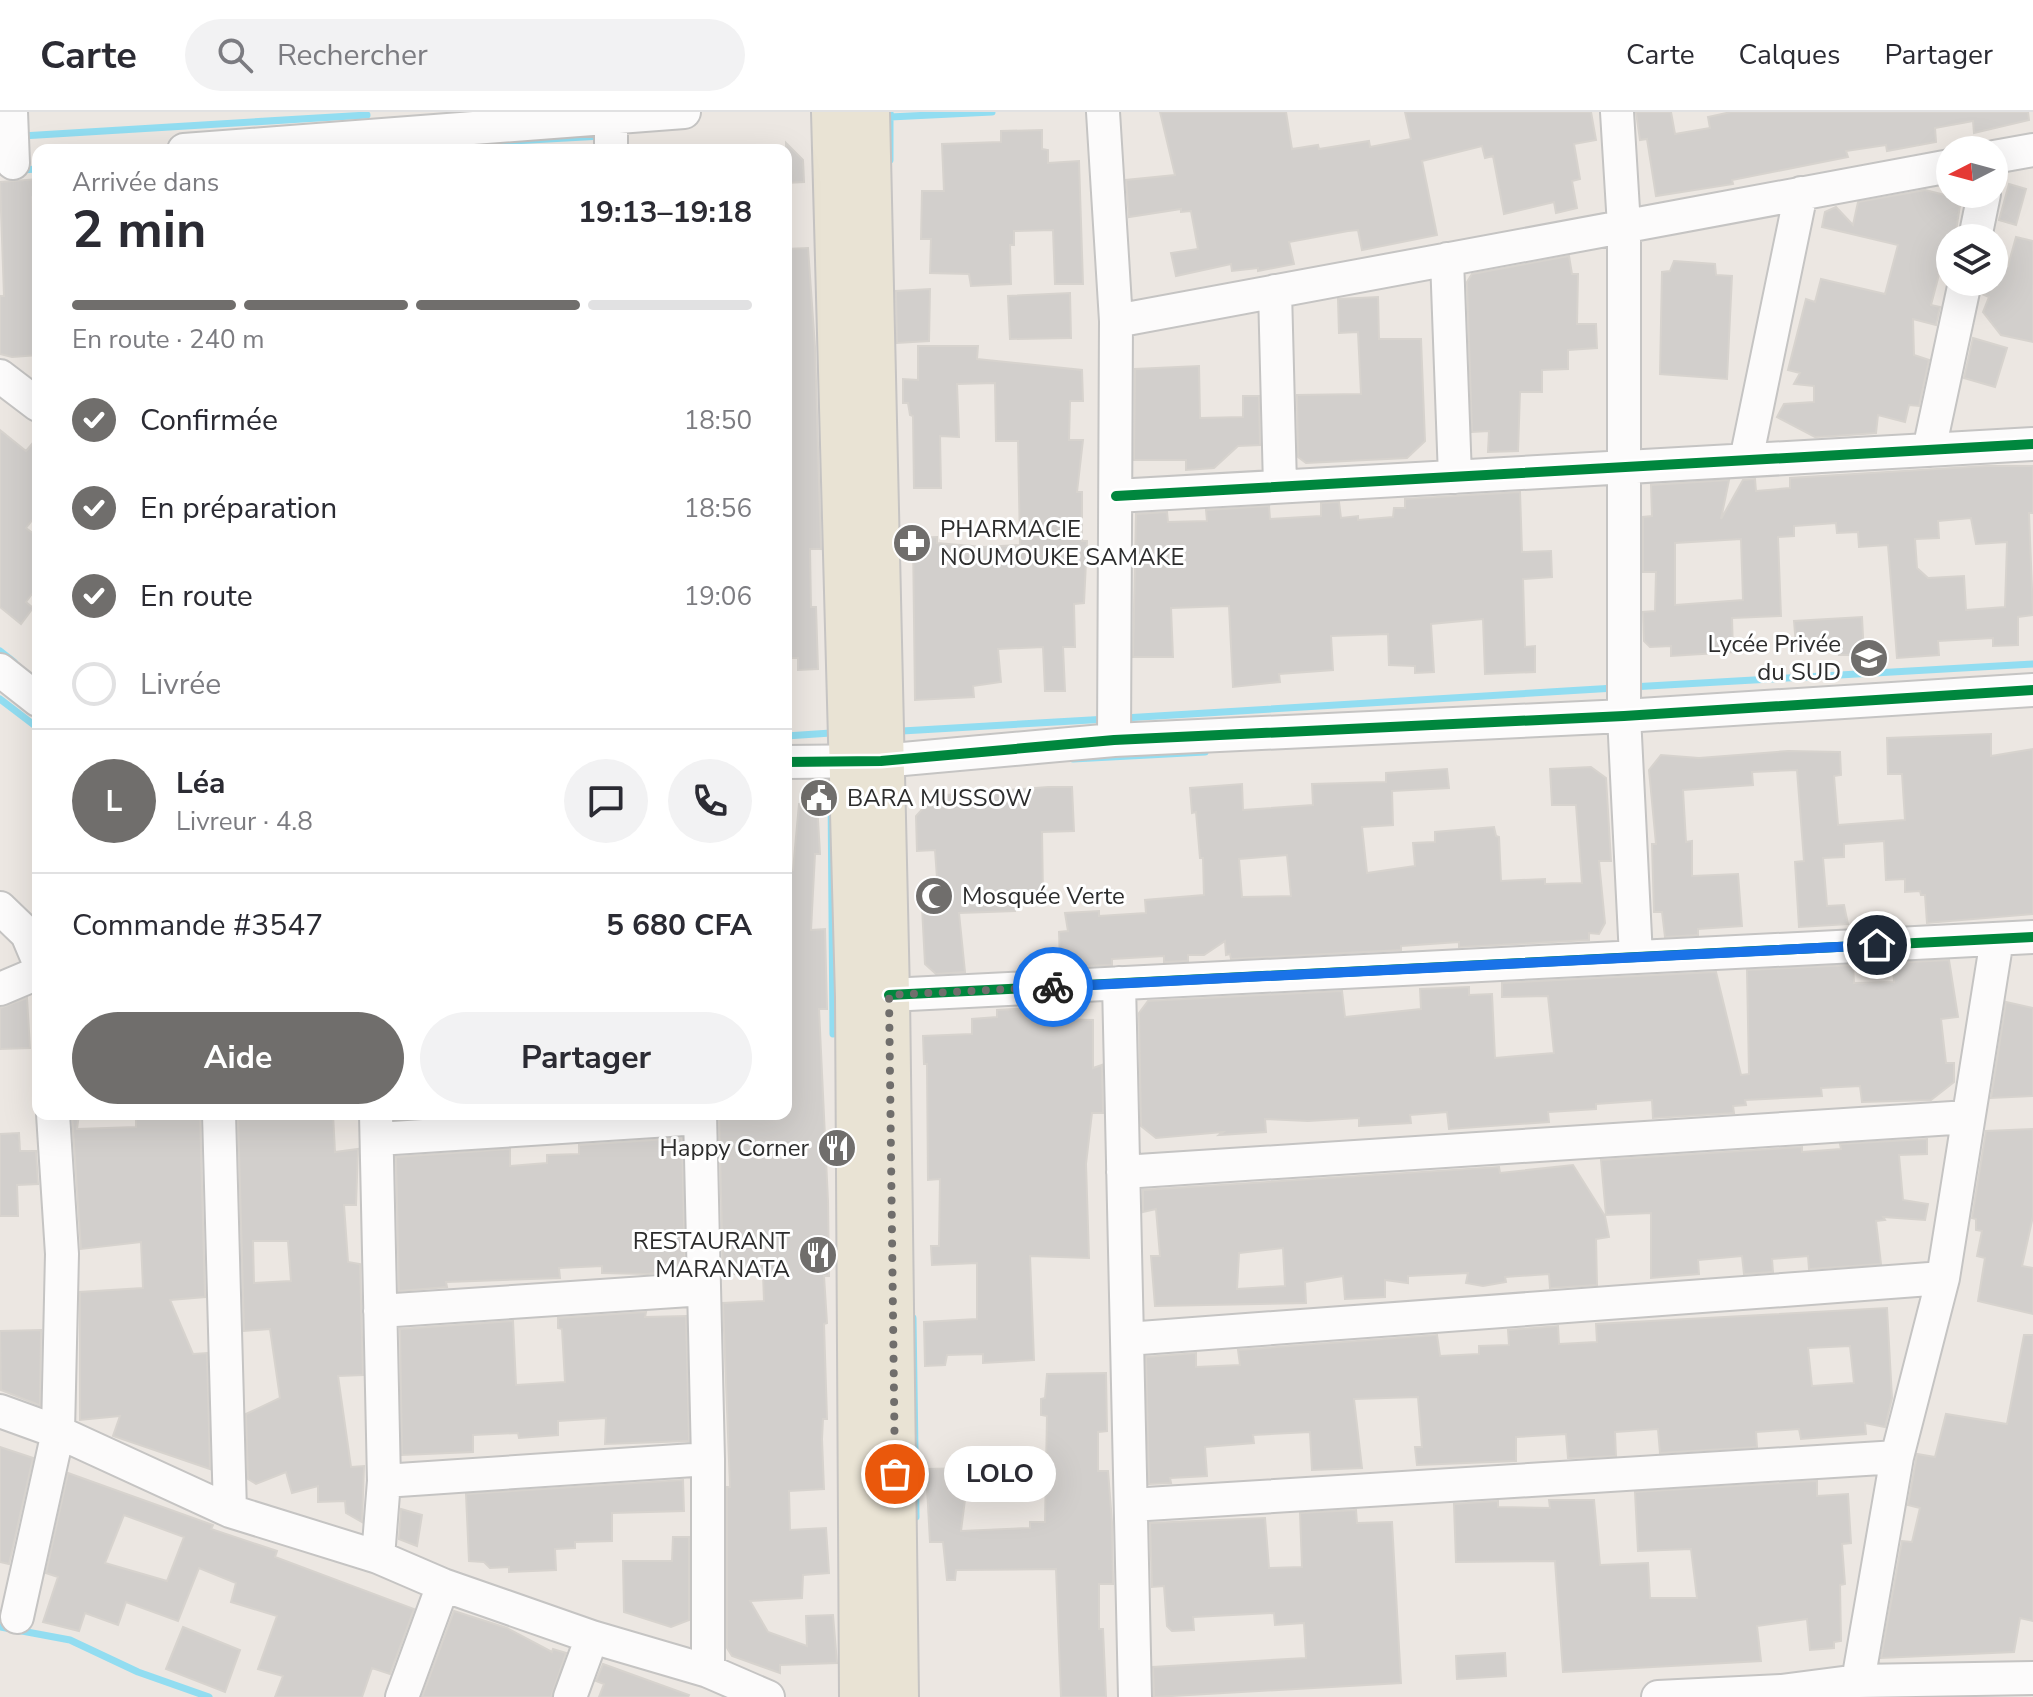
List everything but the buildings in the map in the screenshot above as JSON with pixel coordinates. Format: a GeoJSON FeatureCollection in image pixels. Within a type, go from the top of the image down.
{"type":"FeatureCollection","features":[{"type":"Feature","properties":{"kind":"main road"},"geometry":{"type":"LineString","coordinates":[[832,112],[864,761],[889,995],[898,1697]]}},
{"type":"Feature","properties":{"kind":"main road"},"geometry":{"type":"LineString","coordinates":[[860,1697],[856,997],[864,761],[869,112]]}},
{"type":"Feature","properties":{"kind":"street"},"geometry":{"type":"LineString","coordinates":[[11,112],[17,163]]}},
{"type":"Feature","properties":{"kind":"street"},"geometry":{"type":"LineString","coordinates":[[261,144],[611,114],[684,112]]}},
{"type":"Feature","properties":{"kind":"street"},"geometry":{"type":"LineString","coordinates":[[1103,112],[1116,321],[1114,740]]}},
{"type":"Feature","properties":{"kind":"street"},"geometry":{"type":"LineString","coordinates":[[1617,112],[1624,226],[1624,716],[1636,957]]}},
{"type":"Feature","properties":{"kind":"street"},"geometry":{"type":"LineString","coordinates":[[611,114],[611,144]]}},
{"type":"Feature","properties":{"kind":"street"},"geometry":{"type":"LineString","coordinates":[[2008,154],[2033,150]]}},
{"type":"Feature","properties":{"kind":"street"},"geometry":{"type":"LineString","coordinates":[[1116,321],[1936,169]]}},
{"type":"Feature","properties":{"kind":"street"},"geometry":{"type":"LineString","coordinates":[[1746,460],[1801,193]]}},
{"type":"Feature","properties":{"kind":"street"},"geometry":{"type":"LineString","coordinates":[[1447,259],[1455,477]]}},
{"type":"Feature","properties":{"kind":"street"},"geometry":{"type":"LineString","coordinates":[[1275,291],[1280,486]]}},
{"type":"Feature","properties":{"kind":"street"},"geometry":{"type":"LineString","coordinates":[[1929,450],[1962,296]]}},
{"type":"Feature","properties":{"kind":"street"},"geometry":{"type":"LineString","coordinates":[[1116,496],[2033,444]]}},
{"type":"Feature","properties":{"kind":"street"},"geometry":{"type":"LineString","coordinates":[[0,670],[32,695]]}},
{"type":"Feature","properties":{"kind":"street"},"geometry":{"type":"LineString","coordinates":[[792,762],[864,761],[1114,740],[1624,716],[2033,690]]}},
{"type":"Feature","properties":{"kind":"street"},"geometry":{"type":"LineString","coordinates":[[0,908],[27,934],[32,946]]}},
{"type":"Feature","properties":{"kind":"street"},"geometry":{"type":"LineString","coordinates":[[889,995],[2033,937]]}},
{"type":"Feature","properties":{"kind":"street"},"geometry":{"type":"LineString","coordinates":[[1858,1681],[1897,1457],[1943,1278],[1997,939]]}},
{"type":"Feature","properties":{"kind":"street"},"geometry":{"type":"LineString","coordinates":[[0,989],[32,976]]}},
{"type":"Feature","properties":{"kind":"street"},"geometry":{"type":"LineString","coordinates":[[1119,983],[1135,1697]]}},
{"type":"Feature","properties":{"kind":"street"},"geometry":{"type":"LineString","coordinates":[[1123,1172],[1968,1117]]}},
{"type":"Feature","properties":{"kind":"street"},"geometry":{"type":"LineString","coordinates":[[17,1617],[58,1432],[62,1254],[53,1120]]}},
{"type":"Feature","properties":{"kind":"street"},"geometry":{"type":"LineString","coordinates":[[219,1120],[230,1511]]}},
{"type":"Feature","properties":{"kind":"street"},"geometry":{"type":"LineString","coordinates":[[378,1557],[384,1481],[377,1126],[571,1120]]}},
{"type":"Feature","properties":{"kind":"street"},"geometry":{"type":"LineString","coordinates":[[700,1120],[708,1459],[708,1671]]}},
{"type":"Feature","properties":{"kind":"street"},"geometry":{"type":"LineString","coordinates":[[1127,1339],[1943,1278]]}},
{"type":"Feature","properties":{"kind":"street"},"geometry":{"type":"LineString","coordinates":[[380,1311],[704,1289]]}},
{"type":"Feature","properties":{"kind":"street"},"geometry":{"type":"LineString","coordinates":[[0,1411],[58,1432],[230,1511],[378,1557],[443,1585],[592,1637],[708,1671],[751,1694]]}},
{"type":"Feature","properties":{"kind":"street"},"geometry":{"type":"LineString","coordinates":[[1131,1505],[1897,1457]]}},
{"type":"Feature","properties":{"kind":"street"},"geometry":{"type":"LineString","coordinates":[[384,1481],[708,1459]]}},
{"type":"Feature","properties":{"kind":"street"},"geometry":{"type":"LineString","coordinates":[[402,1697],[443,1585]]}},
{"type":"Feature","properties":{"kind":"street"},"geometry":{"type":"LineString","coordinates":[[570,1697],[592,1637]]}},
{"type":"Feature","properties":{"kind":"street"},"geometry":{"type":"LineString","coordinates":[[1658,1697],[1782,1694],[1858,1681],[2033,1678]]}},
{"type":"Feature","properties":{"kind":"waterway"},"geometry":{"type":"LineString","coordinates":[[890,112],[890,160]]}},
{"type":"Feature","properties":{"kind":"waterway"},"geometry":{"type":"LineString","coordinates":[[890,117],[992,112]]}},
{"type":"Feature","properties":{"kind":"waterway"},"geometry":{"type":"LineString","coordinates":[[22,136],[367,115]]}},
{"type":"Feature","properties":{"kind":"waterway"},"geometry":{"type":"LineString","coordinates":[[494,142],[602,136]]}},
{"type":"Feature","properties":{"kind":"waterway"},"geometry":{"type":"LineString","coordinates":[[20,170],[32,169]]}},
{"type":"Feature","properties":{"kind":"waterway"},"geometry":{"type":"LineString","coordinates":[[0,651],[14,662]]}},
{"type":"Feature","properties":{"kind":"waterway"},"geometry":{"type":"LineString","coordinates":[[1631,687],[2033,664]]}},
{"type":"Feature","properties":{"kind":"waterway"},"geometry":{"type":"LineString","coordinates":[[1124,718],[1615,688]]}},
{"type":"Feature","properties":{"kind":"waterway"},"geometry":{"type":"LineString","coordinates":[[0,699],[32,723]]}},
{"type":"Feature","properties":{"kind":"waterway"},"geometry":{"type":"LineString","coordinates":[[902,731],[1108,719]]}},
{"type":"Feature","properties":{"kind":"waterway"},"geometry":{"type":"LineString","coordinates":[[792,736],[831,733]]}},
{"type":"Feature","properties":{"kind":"waterway"},"geometry":{"type":"LineString","coordinates":[[1073,759],[1205,752]]}},
{"type":"Feature","properties":{"kind":"waterway"},"geometry":{"type":"LineString","coordinates":[[831,792],[833,1034]]}},
{"type":"Feature","properties":{"kind":"waterway"},"geometry":{"type":"LineString","coordinates":[[913,1318],[916,1517]]}},
{"type":"Feature","properties":{"kind":"waterway"},"geometry":{"type":"LineString","coordinates":[[0,1627],[70,1640],[138,1672],[209,1697]]}},
{"type":"Feature","properties":{"kind":"cycle path"},"geometry":{"type":"LineString","coordinates":[[1116,496],[2033,444]]}},
{"type":"Feature","properties":{"kind":"cycle path"},"geometry":{"type":"LineString","coordinates":[[792,762],[881,761],[1114,740],[1624,716],[2033,690]]}},
{"type":"Feature","properties":{"kind":"cycle path"},"geometry":{"type":"LineString","coordinates":[[889,995],[2033,937]]}},
{"type":"Feature","properties":{"kind":"way so far"},"geometry":{"type":"LineString","coordinates":[[895,1474],[889,995],[1053,987]]}},
{"type":"Feature","properties":{"kind":"place","name":"PHARMACIE NOUMOUKE SAMAKE"},"geometry":{"type":"Point","coordinates":[912,543]}},
{"type":"Feature","properties":{"kind":"place","name":"Lycée Privée du SUD"},"geometry":{"type":"Point","coordinates":[1869,658]}},
{"type":"Feature","properties":{"kind":"place","name":"BARA MUSSOW"},"geometry":{"type":"Point","coordinates":[819,798]}},
{"type":"Feature","properties":{"kind":"place","name":"Mosquée Verte"},"geometry":{"type":"Point","coordinates":[934,896]}},
{"type":"Feature","properties":{"kind":"place","name":"Happy Corner"},"geometry":{"type":"Point","coordinates":[837,1148]}},
{"type":"Feature","properties":{"kind":"place","name":"RESTAURANT MARANATA"},"geometry":{"type":"Point","coordinates":[818,1255]}},
{"type":"Feature","properties":{"kind":"place","name":"LOLO"},"geometry":{"type":"Point","coordinates":[895,1474]}},
{"type":"Feature","properties":{"kind":"route"},"geometry":{"type":"LineString","coordinates":[[1053,987],[1877,945]]}}]}
